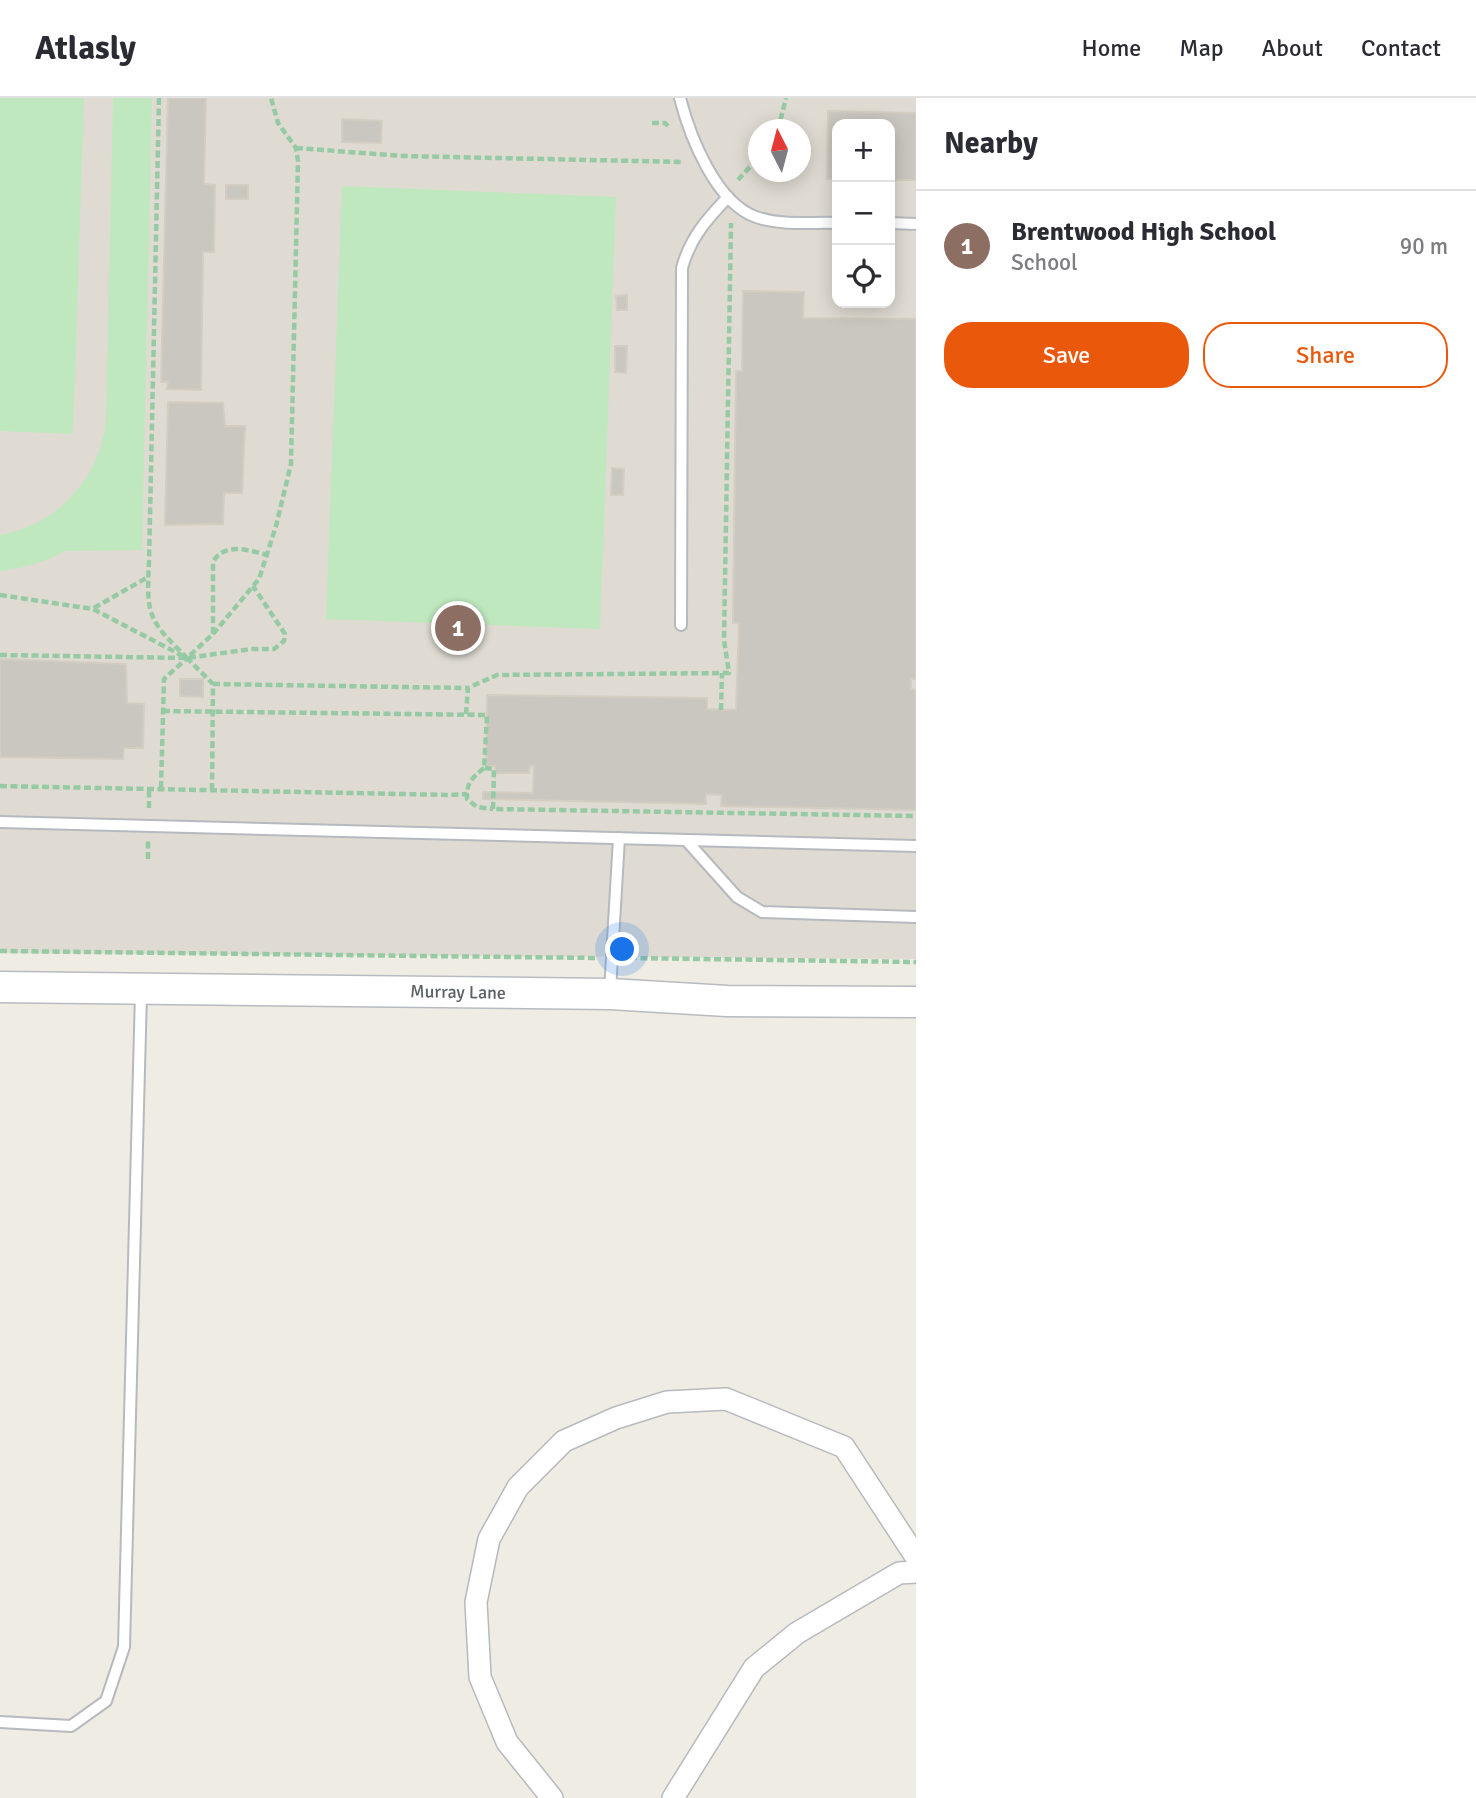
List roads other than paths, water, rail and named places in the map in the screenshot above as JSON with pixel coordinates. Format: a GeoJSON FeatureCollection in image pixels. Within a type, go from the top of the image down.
{"type":"FeatureCollection","features":[{"type":"Feature","properties":{"kind":"main road","name":"Murray Lane"},"geometry":{"type":"LineString","coordinates":[[0,987],[610,994],[727,1001],[916,1002]]}},
{"type":"Feature","properties":{"kind":"street"},"geometry":{"type":"LineString","coordinates":[[552,1798],[507,1742],[480,1677],[476,1602],[489,1539],[518,1487],[564,1441],[616,1418],[667,1402],[726,1399],[844,1447],[916,1557]]}},
{"type":"Feature","properties":{"kind":"street"},"geometry":{"type":"LineString","coordinates":[[673,1798],[754,1668],[797,1633],[899,1573],[916,1572]]}},
{"type":"Feature","properties":{"kind":"lane"},"geometry":{"type":"LineString","coordinates":[[680,98],[694,141],[728,197],[744,212],[764,219],[832,223]]}},
{"type":"Feature","properties":{"kind":"lane"},"geometry":{"type":"LineString","coordinates":[[681,625],[682,268],[701,226],[728,197]]}},
{"type":"Feature","properties":{"kind":"lane"},"geometry":{"type":"LineString","coordinates":[[895,223],[916,224]]}},
{"type":"Feature","properties":{"kind":"lane"},"geometry":{"type":"LineString","coordinates":[[0,822],[916,846]]}},
{"type":"Feature","properties":{"kind":"lane"},"geometry":{"type":"LineString","coordinates":[[610,994],[619,838]]}},
{"type":"Feature","properties":{"kind":"lane"},"geometry":{"type":"LineString","coordinates":[[686,841],[737,897],[751,908],[762,912],[916,917]]}},
{"type":"Feature","properties":{"kind":"lane"},"geometry":{"type":"LineString","coordinates":[[0,1722],[71,1726],[106,1701],[124,1647],[141,989]]}},
{"type":"Feature","properties":{"kind":"place","name":"Brentwood High School"},"geometry":{"type":"Point","coordinates":[458,628]}}]}
